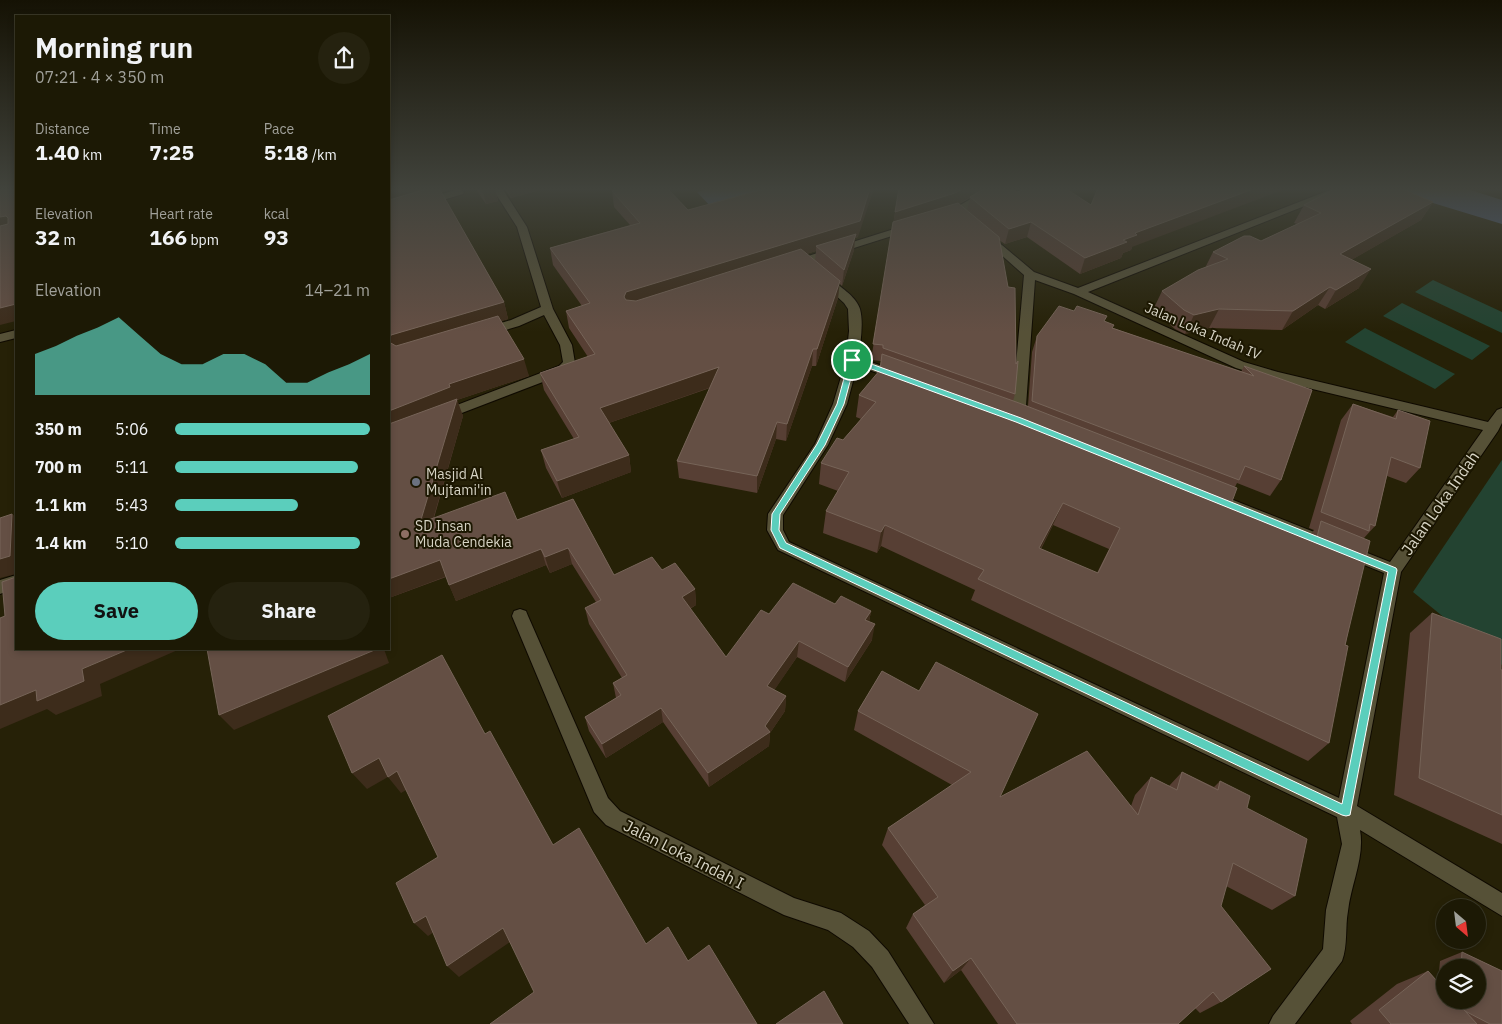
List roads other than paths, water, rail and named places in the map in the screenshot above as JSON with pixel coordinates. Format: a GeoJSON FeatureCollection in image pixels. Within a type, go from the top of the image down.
{"type":"FeatureCollection","features":[{"type":"Feature","properties":{"kind":"street"},"geometry":{"type":"LineString","coordinates":[[426,423],[564,369],[569,363],[570,355],[556,323],[554,324],[547,309],[525,236]]}},
{"type":"Feature","properties":{"kind":"street"},"geometry":{"type":"LineString","coordinates":[[785,267],[884,236]]}},
{"type":"Feature","properties":{"kind":"street","name":"Jalan Loka Indah IV"},"geometry":{"type":"LineString","coordinates":[[985,236],[1030,274],[1078,292],[1248,368],[1274,376],[1493,428]]}},
{"type":"Feature","properties":{"kind":"street"},"geometry":{"type":"LineString","coordinates":[[1078,292],[1222,236]]}},
{"type":"Feature","properties":{"kind":"street"},"geometry":{"type":"LineString","coordinates":[[804,261],[854,309],[855,331],[852,360],[840,404],[821,445],[776,514],[775,530],[783,546],[1346,811],[1502,904]]}},
{"type":"Feature","properties":{"kind":"street"},"geometry":{"type":"LineString","coordinates":[[1000,413],[1023,422],[1030,274]]}},
{"type":"Feature","properties":{"kind":"street"},"geometry":{"type":"LineString","coordinates":[[477,335],[515,323],[547,309]]}},
{"type":"Feature","properties":{"kind":"street"},"geometry":{"type":"LineString","coordinates":[[0,338],[15,334]]}},
{"type":"Feature","properties":{"kind":"street"},"geometry":{"type":"LineString","coordinates":[[852,360],[908,380]]}},
{"type":"Feature","properties":{"kind":"street","name":"Jalan Loka Indah"},"geometry":{"type":"LineString","coordinates":[[1281,1024],[1334,953],[1337,910],[1352,844],[1346,811],[1393,570],[1502,413]]}},
{"type":"Feature","properties":{"kind":"street"},"geometry":{"type":"LineString","coordinates":[[1201,493],[1393,570]]}},
{"type":"Feature","properties":{"kind":"street"},"geometry":{"type":"LineString","coordinates":[[0,587],[15,581]]}},
{"type":"Feature","properties":{"kind":"street","name":"Jalan Loka Indah I"},"geometry":{"type":"LineString","coordinates":[[520,616],[601,805],[613,818],[792,908],[834,921],[861,939],[880,959],[922,1024]]}},
{"type":"Feature","properties":{"kind":"place","name":"Masjid Al Mujtami'in"},"geometry":{"type":"Point","coordinates":[416,482]}},
{"type":"Feature","properties":{"kind":"place","name":"SD Insan Muda Cendekia"},"geometry":{"type":"Point","coordinates":[405,534]}}]}
